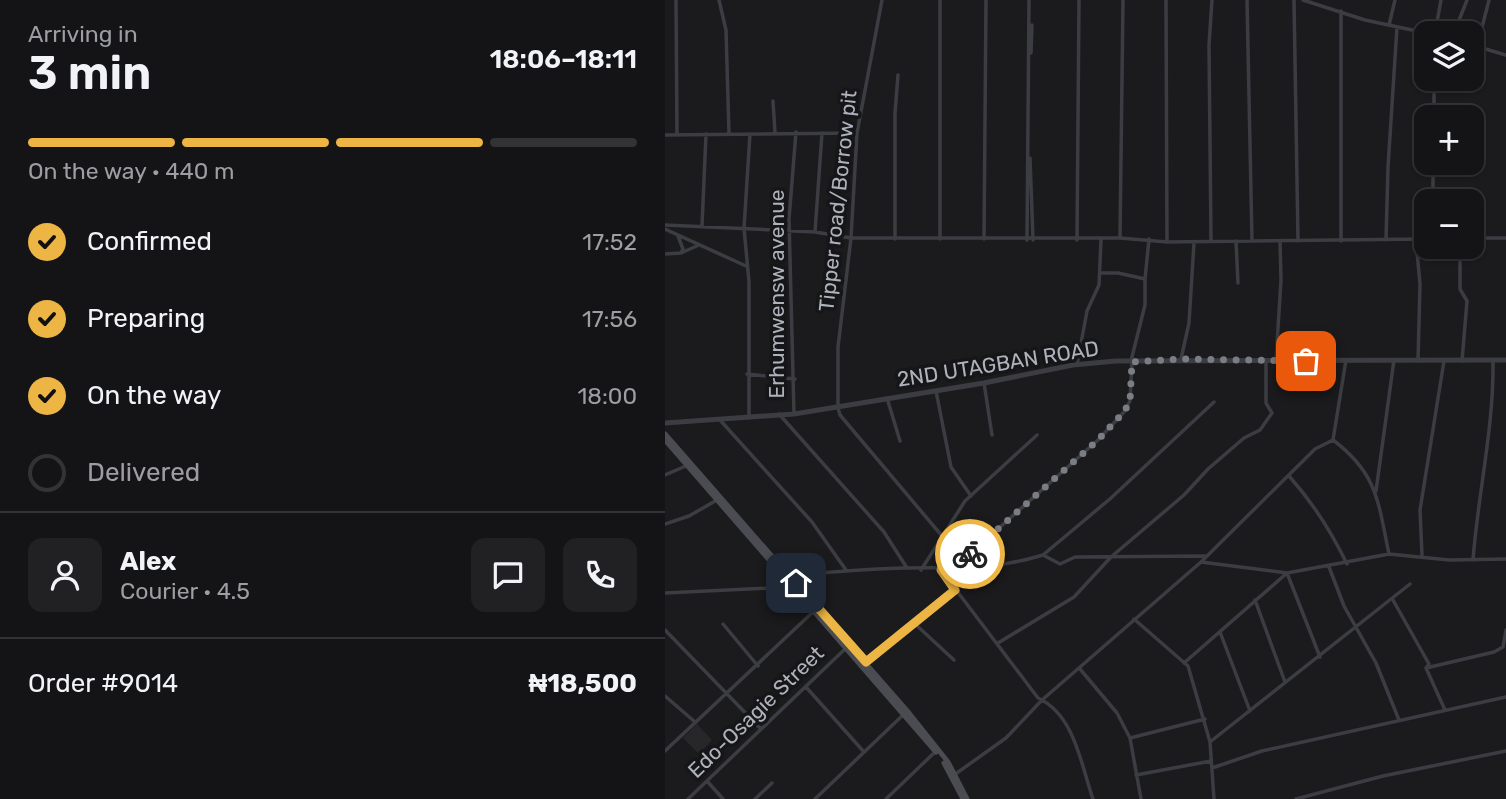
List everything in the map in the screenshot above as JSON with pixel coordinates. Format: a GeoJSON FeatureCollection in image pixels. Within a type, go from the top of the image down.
{"type":"FeatureCollection","features":[{"type":"Feature","properties":{"kind":"main road"},"geometry":{"type":"LineString","coordinates":[[665,435],[866,662],[954,775]]}},
{"type":"Feature","properties":{"kind":"main road"},"geometry":{"type":"LineString","coordinates":[[665,440],[792,587],[817,609],[846,647],[936,751],[954,775],[965,799]]}},
{"type":"Feature","properties":{"kind":"street"},"geometry":{"type":"LineString","coordinates":[[676,0],[677,134]]}},
{"type":"Feature","properties":{"kind":"street"},"geometry":{"type":"LineString","coordinates":[[719,0],[726,30],[729,134]]}},
{"type":"Feature","properties":{"kind":"street","name":"Tipper road/Borrow pit"},"geometry":{"type":"LineString","coordinates":[[838,408],[838,347],[851,238],[857,133],[883,0]]}},
{"type":"Feature","properties":{"kind":"street"},"geometry":{"type":"LineString","coordinates":[[940,0],[940,239]]}},
{"type":"Feature","properties":{"kind":"street"},"geometry":{"type":"LineString","coordinates":[[984,239],[986,0]]}},
{"type":"Feature","properties":{"kind":"street"},"geometry":{"type":"LineString","coordinates":[[1029,0],[1030,240]]}},
{"type":"Feature","properties":{"kind":"street"},"geometry":{"type":"LineString","coordinates":[[1077,240],[1079,0]]}},
{"type":"Feature","properties":{"kind":"street"},"geometry":{"type":"LineString","coordinates":[[1120,239],[1123,0]]}},
{"type":"Feature","properties":{"kind":"street"},"geometry":{"type":"LineString","coordinates":[[1166,0],[1167,242]]}},
{"type":"Feature","properties":{"kind":"street"},"geometry":{"type":"LineString","coordinates":[[1210,240],[1209,45],[1212,0]]}},
{"type":"Feature","properties":{"kind":"street"},"geometry":{"type":"LineString","coordinates":[[1247,0],[1252,241]]}},
{"type":"Feature","properties":{"kind":"street"},"geometry":{"type":"LineString","coordinates":[[1294,0],[1298,241]]}},
{"type":"Feature","properties":{"kind":"street"},"geometry":{"type":"LineString","coordinates":[[1303,0],[1414,31]]}},
{"type":"Feature","properties":{"kind":"street"},"geometry":{"type":"LineString","coordinates":[[1389,25],[1395,0]]}},
{"type":"Feature","properties":{"kind":"street"},"geometry":{"type":"LineString","coordinates":[[1437,21],[1441,0]]}},
{"type":"Feature","properties":{"kind":"street"},"geometry":{"type":"LineString","coordinates":[[1459,21],[1467,0]]}},
{"type":"Feature","properties":{"kind":"street"},"geometry":{"type":"LineString","coordinates":[[1482,21],[1489,0]]}},
{"type":"Feature","properties":{"kind":"street"},"geometry":{"type":"LineString","coordinates":[[1341,10],[1341,241]]}},
{"type":"Feature","properties":{"kind":"street"},"geometry":{"type":"LineString","coordinates":[[984,239],[985,24]]}},
{"type":"Feature","properties":{"kind":"street"},"geometry":{"type":"LineString","coordinates":[[1030,240],[1033,25]]}},
{"type":"Feature","properties":{"kind":"street"},"geometry":{"type":"LineString","coordinates":[[1386,240],[1397,27]]}},
{"type":"Feature","properties":{"kind":"street"},"geometry":{"type":"LineString","coordinates":[[1484,49],[1506,55]]}},
{"type":"Feature","properties":{"kind":"street"},"geometry":{"type":"LineString","coordinates":[[895,239],[895,113],[898,75]]}},
{"type":"Feature","properties":{"kind":"street"},"geometry":{"type":"LineString","coordinates":[[773,101],[775,132]]}},
{"type":"Feature","properties":{"kind":"street","name":"Erhumwensw avenue"},"geometry":{"type":"LineString","coordinates":[[794,414],[789,232],[796,132]]}},
{"type":"Feature","properties":{"kind":"street"},"geometry":{"type":"LineString","coordinates":[[815,232],[822,133]]}},
{"type":"Feature","properties":{"kind":"street"},"geometry":{"type":"LineString","coordinates":[[665,135],[857,133]]}},
{"type":"Feature","properties":{"kind":"street"},"geometry":{"type":"LineString","coordinates":[[702,226],[706,134]]}},
{"type":"Feature","properties":{"kind":"street"},"geometry":{"type":"LineString","coordinates":[[749,418],[749,282],[744,228],[750,134]]}},
{"type":"Feature","properties":{"kind":"street"},"geometry":{"type":"LineString","coordinates":[[665,227],[744,228],[815,232],[851,238],[895,239],[1149,239],[1167,242],[1414,240]]}},
{"type":"Feature","properties":{"kind":"street"},"geometry":{"type":"LineString","coordinates":[[665,227],[747,267]]}},
{"type":"Feature","properties":{"kind":"street"},"geometry":{"type":"LineString","coordinates":[[677,235],[683,249],[681,253]]}},
{"type":"Feature","properties":{"kind":"street"},"geometry":{"type":"LineString","coordinates":[[1484,239],[1506,238]]}},
{"type":"Feature","properties":{"kind":"street"},"geometry":{"type":"LineString","coordinates":[[953,569],[1098,440],[1124,412],[1130,401],[1132,362],[1145,305],[1149,239]]}},
{"type":"Feature","properties":{"kind":"street"},"geometry":{"type":"LineString","coordinates":[[1077,365],[1082,329],[1097,292],[1101,240]]}},
{"type":"Feature","properties":{"kind":"street"},"geometry":{"type":"LineString","coordinates":[[1235,241],[1238,283]]}},
{"type":"Feature","properties":{"kind":"street"},"geometry":{"type":"LineString","coordinates":[[1276,362],[1281,280],[1280,241]]}},
{"type":"Feature","properties":{"kind":"street"},"geometry":{"type":"LineString","coordinates":[[1181,359],[1189,323],[1194,242]]}},
{"type":"Feature","properties":{"kind":"street"},"geometry":{"type":"LineString","coordinates":[[665,254],[681,253],[700,244]]}},
{"type":"Feature","properties":{"kind":"street"},"geometry":{"type":"LineString","coordinates":[[1417,259],[1420,284],[1419,361]]}},
{"type":"Feature","properties":{"kind":"street"},"geometry":{"type":"LineString","coordinates":[[1459,259],[1460,289],[1467,301],[1462,361]]}},
{"type":"Feature","properties":{"kind":"street"},"geometry":{"type":"LineString","coordinates":[[1100,273],[1118,273],[1145,279]]}},
{"type":"Feature","properties":{"kind":"street","name":"2ND UTAGBAN ROAD"},"geometry":{"type":"LineString","coordinates":[[665,423],[720,421],[838,408],[1077,365],[1181,359],[1266,362],[1506,360]]}},
{"type":"Feature","properties":{"kind":"street"},"geometry":{"type":"LineString","coordinates":[[1333,440],[1346,360]]}},
{"type":"Feature","properties":{"kind":"street"},"geometry":{"type":"LineString","coordinates":[[1389,554],[1376,491],[1394,360]]}},
{"type":"Feature","properties":{"kind":"street"},"geometry":{"type":"LineString","coordinates":[[1473,560],[1476,512],[1487,456],[1493,360]]}},
{"type":"Feature","properties":{"kind":"street"},"geometry":{"type":"LineString","coordinates":[[1422,555],[1420,510],[1444,361]]}},
{"type":"Feature","properties":{"kind":"street"},"geometry":{"type":"LineString","coordinates":[[998,643],[1074,597],[1111,556],[1128,545],[1244,438],[1260,430],[1272,413],[1266,403],[1266,362]]}},
{"type":"Feature","properties":{"kind":"street"},"geometry":{"type":"LineString","coordinates":[[747,374],[795,379]]}},
{"type":"Feature","properties":{"kind":"street"},"geometry":{"type":"LineString","coordinates":[[984,383],[992,435]]}},
{"type":"Feature","properties":{"kind":"street"},"geometry":{"type":"LineString","coordinates":[[936,391],[951,467],[971,496]]}},
{"type":"Feature","properties":{"kind":"street"},"geometry":{"type":"LineString","coordinates":[[887,398],[900,441]]}},
{"type":"Feature","properties":{"kind":"street"},"geometry":{"type":"LineString","coordinates":[[789,576],[846,570],[941,570],[1006,566],[1043,555],[1111,498],[1214,402]]}},
{"type":"Feature","properties":{"kind":"street"},"geometry":{"type":"LineString","coordinates":[[838,408],[840,415],[942,536]]}},
{"type":"Feature","properties":{"kind":"street"},"geometry":{"type":"LineString","coordinates":[[778,414],[884,532],[907,568]]}},
{"type":"Feature","properties":{"kind":"street"},"geometry":{"type":"LineString","coordinates":[[720,421],[811,522],[846,570]]}},
{"type":"Feature","properties":{"kind":"street"},"geometry":{"type":"LineString","coordinates":[[921,570],[971,496],[1037,435]]}},
{"type":"Feature","properties":{"kind":"street"},"geometry":{"type":"LineString","coordinates":[[954,775],[1006,738],[1042,700],[1133,618],[1201,562],[1315,449],[1333,440]]}},
{"type":"Feature","properties":{"kind":"street"},"geometry":{"type":"LineString","coordinates":[[1333,440],[1346,450],[1376,491]]}},
{"type":"Feature","properties":{"kind":"street"},"geometry":{"type":"LineString","coordinates":[[665,475],[686,466]]}},
{"type":"Feature","properties":{"kind":"street"},"geometry":{"type":"LineString","coordinates":[[1289,477],[1318,510],[1346,564]]}},
{"type":"Feature","properties":{"kind":"street"},"geometry":{"type":"LineString","coordinates":[[665,524],[689,516],[717,500]]}},
{"type":"Feature","properties":{"kind":"street"},"geometry":{"type":"LineString","coordinates":[[1201,562],[1287,573],[1389,554],[1422,555],[1449,561],[1506,559]]}},
{"type":"Feature","properties":{"kind":"street"},"geometry":{"type":"LineString","coordinates":[[1043,555],[1060,565],[1075,557],[1207,556]]}},
{"type":"Feature","properties":{"kind":"street"},"geometry":{"type":"LineString","coordinates":[[1329,567],[1344,606],[1376,663],[1399,720]]}},
{"type":"Feature","properties":{"kind":"street"},"geometry":{"type":"LineString","coordinates":[[941,570],[1042,700],[1053,707],[1077,745],[1093,799]]}},
{"type":"Feature","properties":{"kind":"street"},"geometry":{"type":"LineString","coordinates":[[1184,663],[1287,573]]}},
{"type":"Feature","properties":{"kind":"street"},"geometry":{"type":"LineString","coordinates":[[1287,573],[1320,657]]}},
{"type":"Feature","properties":{"kind":"street"},"geometry":{"type":"LineString","coordinates":[[1210,741],[1394,600],[1410,584]]}},
{"type":"Feature","properties":{"kind":"street"},"geometry":{"type":"LineString","coordinates":[[665,593],[792,587]]}},
{"type":"Feature","properties":{"kind":"street"},"geometry":{"type":"LineString","coordinates":[[866,662],[955,590]]}},
{"type":"Feature","properties":{"kind":"street"},"geometry":{"type":"LineString","coordinates":[[1255,600],[1285,682]]}},
{"type":"Feature","properties":{"kind":"street"},"geometry":{"type":"LineString","coordinates":[[1394,600],[1429,664],[1426,668]]}},
{"type":"Feature","properties":{"kind":"street"},"geometry":{"type":"LineString","coordinates":[[665,751],[817,609]]}},
{"type":"Feature","properties":{"kind":"street"},"geometry":{"type":"LineString","coordinates":[[1133,618],[1184,663],[1205,719],[1210,741],[1214,799]]}},
{"type":"Feature","properties":{"kind":"street"},"geometry":{"type":"LineString","coordinates":[[914,623],[954,660]]}},
{"type":"Feature","properties":{"kind":"street"},"geometry":{"type":"LineString","coordinates":[[723,624],[758,666]]}},
{"type":"Feature","properties":{"kind":"street"},"geometry":{"type":"LineString","coordinates":[[665,630],[761,729]]}},
{"type":"Feature","properties":{"kind":"street"},"geometry":{"type":"LineString","coordinates":[[1426,668],[1494,652],[1503,647],[1506,630]]}},
{"type":"Feature","properties":{"kind":"street"},"geometry":{"type":"LineString","coordinates":[[1220,632],[1249,711]]}},
{"type":"Feature","properties":{"kind":"street","name":"Edo-Osagie Street"},"geometry":{"type":"LineString","coordinates":[[688,799],[846,647]]}},
{"type":"Feature","properties":{"kind":"street"},"geometry":{"type":"LineString","coordinates":[[1080,668],[1117,713],[1130,738],[1141,799]]}},
{"type":"Feature","properties":{"kind":"street"},"geometry":{"type":"LineString","coordinates":[[1426,668],[1445,710]]}},
{"type":"Feature","properties":{"kind":"street"},"geometry":{"type":"LineString","coordinates":[[806,687],[864,752]]}},
{"type":"Feature","properties":{"kind":"street"},"geometry":{"type":"LineString","coordinates":[[665,696],[695,722]]}},
{"type":"Feature","properties":{"kind":"street"},"geometry":{"type":"LineString","coordinates":[[1212,768],[1262,751],[1506,697]]}},
{"type":"Feature","properties":{"kind":"street"},"geometry":{"type":"LineString","coordinates":[[815,799],[904,713]]}},
{"type":"Feature","properties":{"kind":"street"},"geometry":{"type":"LineString","coordinates":[[1130,738],[1205,719]]}},
{"type":"Feature","properties":{"kind":"street"},"geometry":{"type":"LineString","coordinates":[[886,799],[936,751]]}},
{"type":"Feature","properties":{"kind":"street"},"geometry":{"type":"LineString","coordinates":[[1296,799],[1383,776],[1506,751]]}},
{"type":"Feature","properties":{"kind":"street"},"geometry":{"type":"LineString","coordinates":[[1136,775],[1211,761]]}},
{"type":"Feature","properties":{"kind":"street"},"geometry":{"type":"LineString","coordinates":[[707,781],[723,799]]}},
{"type":"Feature","properties":{"kind":"street"},"geometry":{"type":"LineString","coordinates":[[755,799],[772,783]]}},
{"type":"Feature","properties":{"kind":"shaded area"},"geometry":{"type":"Polygon","coordinates":[[[697,724],[712,740],[699,754],[683,738],[697,724]]]}},
{"type":"Feature","properties":{"kind":"way so far"},"geometry":{"type":"LineString","coordinates":[[970,554],[1098,440],[1124,412],[1130,401],[1132,362],[1181,359],[1306,361]]}},
{"type":"Feature","properties":{"kind":"route"},"geometry":{"type":"LineString","coordinates":[[796,583],[866,662],[955,590],[941,570],[953,569],[970,554]]}}]}
